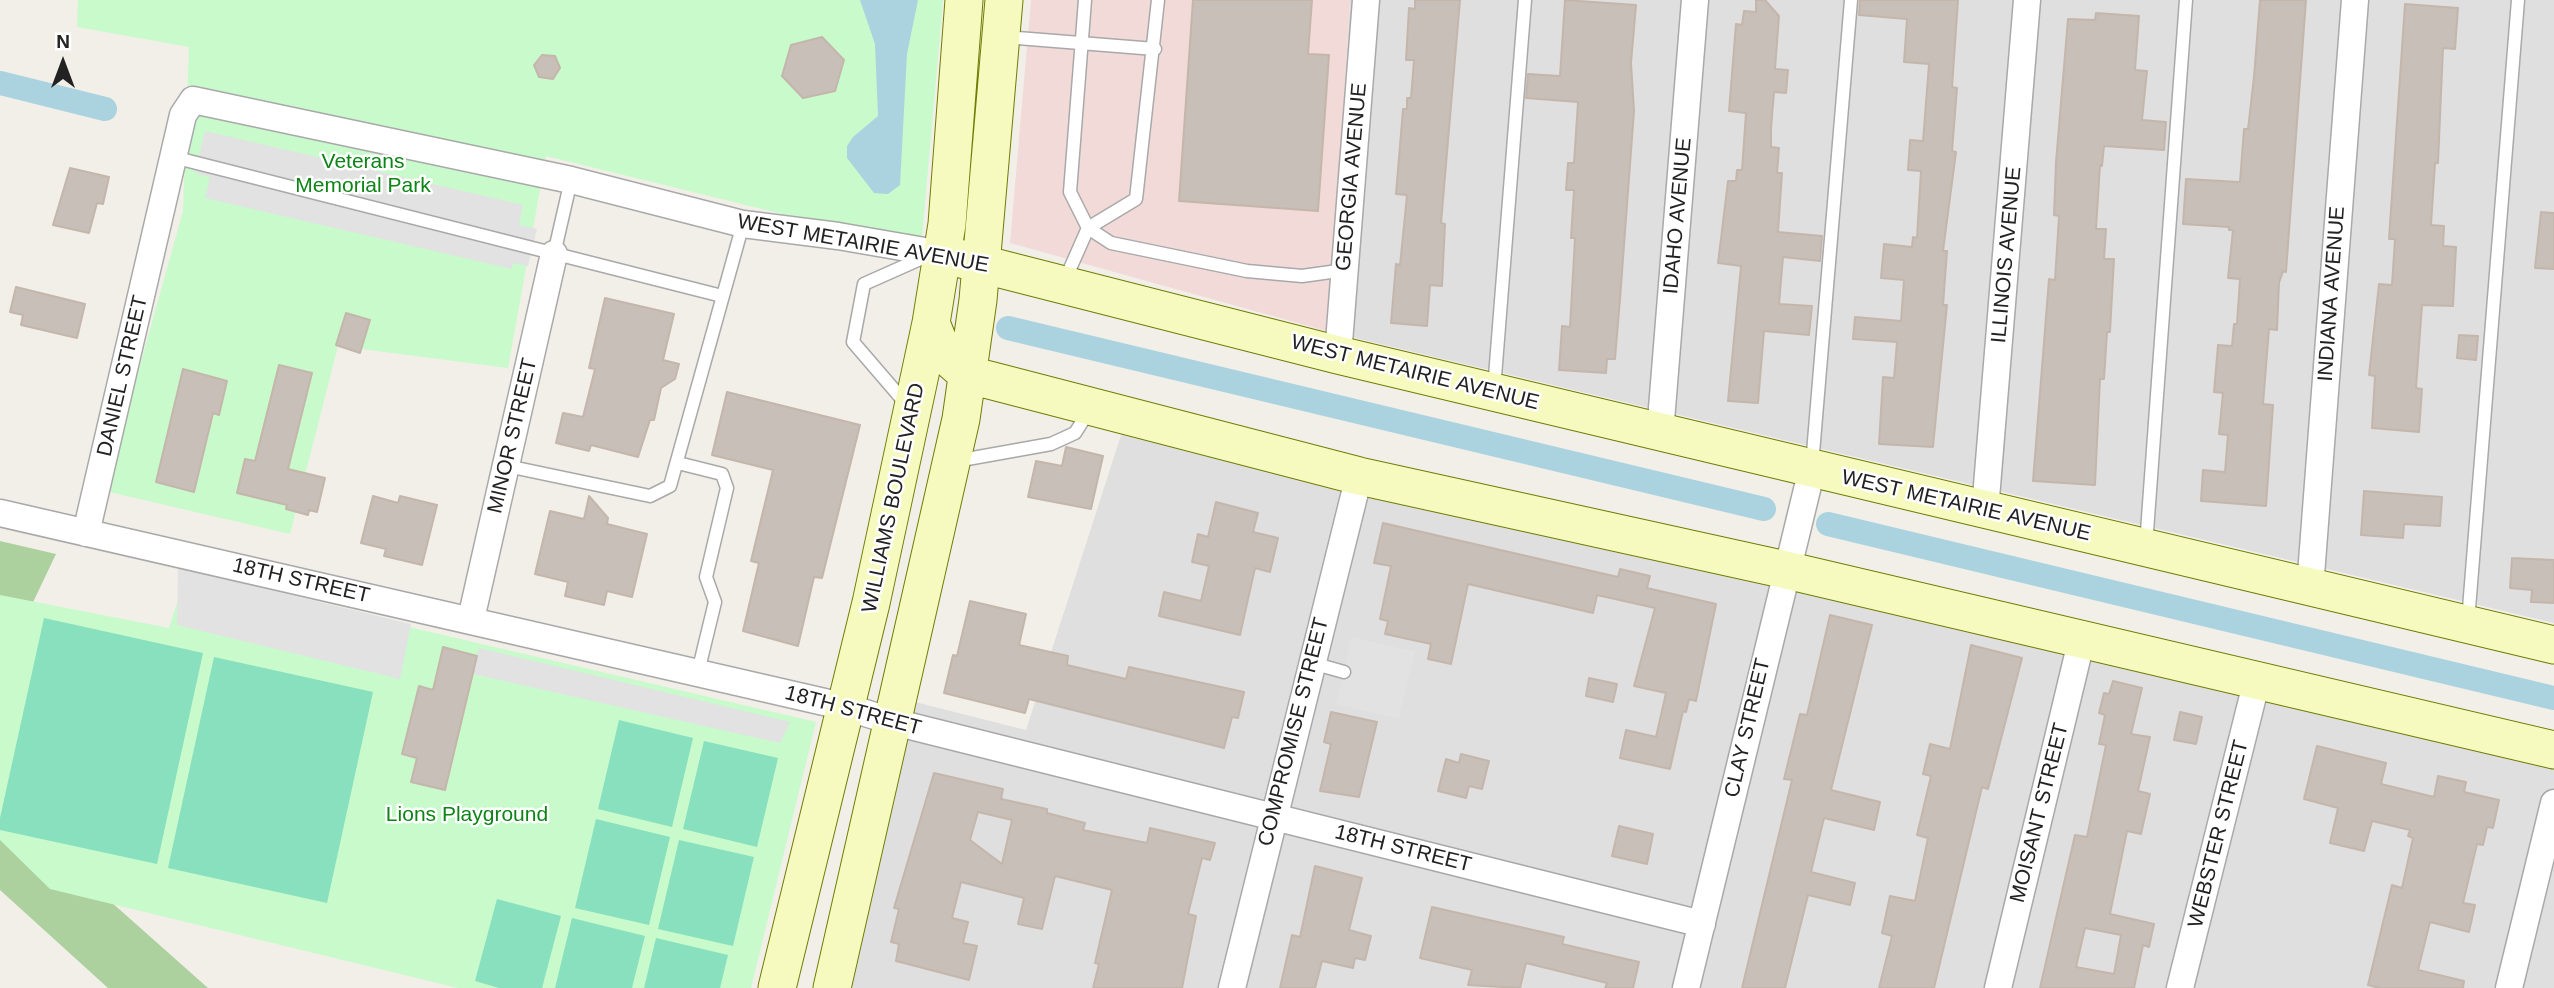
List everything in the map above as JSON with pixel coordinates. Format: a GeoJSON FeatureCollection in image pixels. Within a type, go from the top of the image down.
{"type":"FeatureCollection","features":[{"type":"Feature","properties":{"kind":"main road","name":"WILLIAMS BOULEVARD"},"geometry":{"type":"LineString","coordinates":[[777,988],[874,589],[931,323],[938,253],[947,224],[964,0]]}},
{"type":"Feature","properties":{"kind":"main road"},"geometry":{"type":"LineString","coordinates":[[832,988],[952,462],[968,375],[981,263],[1004,0]]}},
{"type":"Feature","properties":{"kind":"main road","name":"WEST METAIRIE AVENUE"},"geometry":{"type":"LineString","coordinates":[[938,253],[1338,355],[2554,645]]}},
{"type":"Feature","properties":{"kind":"main road"},"geometry":{"type":"LineString","coordinates":[[931,323],[943,353],[968,375],[1359,475],[2082,638],[2554,750]]}},
{"type":"Feature","properties":{"kind":"main road"},"geometry":{"type":"LineString","coordinates":[[874,589],[901,590],[921,596]]}},
{"type":"Feature","properties":{"kind":"street","name":"GEORGIA AVENUE"},"geometry":{"type":"LineString","coordinates":[[1338,355],[1366,0]]}},
{"type":"Feature","properties":{"kind":"street","name":"IDAHO AVENUE"},"geometry":{"type":"LineString","coordinates":[[1660,433],[1695,0]]}},
{"type":"Feature","properties":{"kind":"street","name":"ILLINOIS AVENUE"},"geometry":{"type":"LineString","coordinates":[[1985,510],[2026,0]]}},
{"type":"Feature","properties":{"kind":"street","name":"INDIANA AVENUE"},"geometry":{"type":"LineString","coordinates":[[2309,587],[2355,0]]}},
{"type":"Feature","properties":{"kind":"street","name":"WEST METAIRIE AVENUE"},"geometry":{"type":"LineString","coordinates":[[173,157],[183,115],[193,100],[571,180],[743,224],[938,253]]}},
{"type":"Feature","properties":{"kind":"street","name":"DANIEL STREET"},"geometry":{"type":"LineString","coordinates":[[86,533],[173,157]]}},
{"type":"Feature","properties":{"kind":"street","name":"MINOR STREET"},"geometry":{"type":"LineString","coordinates":[[471,619],[554,254]]}},
{"type":"Feature","properties":{"kind":"street","name":"CLAY STREET"},"geometry":{"type":"LineString","coordinates":[[1686,988],[1812,469]]}},
{"type":"Feature","properties":{"kind":"street","name":"COMPROMISE STREET"},"geometry":{"type":"LineString","coordinates":[[1232,988],[1359,475]]}},
{"type":"Feature","properties":{"kind":"street","name":"18TH STREET"},"geometry":{"type":"LineString","coordinates":[[0,513],[846,707],[894,722],[1702,924]]}},
{"type":"Feature","properties":{"kind":"street","name":"MOISANT STREET"},"geometry":{"type":"LineString","coordinates":[[1998,988],[2082,638]]}},
{"type":"Feature","properties":{"kind":"street","name":"WEBSTER STREET"},"geometry":{"type":"LineString","coordinates":[[2180,988],[2257,680]]}},
{"type":"Feature","properties":{"kind":"street"},"geometry":{"type":"LineString","coordinates":[[2509,988],[2554,803]]}},
{"type":"Feature","properties":{"kind":"lane"},"geometry":{"type":"LineString","coordinates":[[1085,0],[1070,192],[1088,228],[1111,243],[1247,271],[1302,276],[1345,270]]}},
{"type":"Feature","properties":{"kind":"lane"},"geometry":{"type":"LineString","coordinates":[[1063,284],[1088,228],[1136,199],[1155,49],[1158,0]]}},
{"type":"Feature","properties":{"kind":"lane"},"geometry":{"type":"LineString","coordinates":[[1494,392],[1525,0]]}},
{"type":"Feature","properties":{"kind":"lane"},"geometry":{"type":"LineString","coordinates":[[1812,469],[1851,0]]}},
{"type":"Feature","properties":{"kind":"lane"},"geometry":{"type":"LineString","coordinates":[[2146,548],[2186,0]]}},
{"type":"Feature","properties":{"kind":"lane"},"geometry":{"type":"LineString","coordinates":[[2468,625],[2518,0]]}},
{"type":"Feature","properties":{"kind":"lane"},"geometry":{"type":"LineString","coordinates":[[1001,36],[1155,49]]}},
{"type":"Feature","properties":{"kind":"lane"},"geometry":{"type":"LineString","coordinates":[[173,157],[722,296]]}},
{"type":"Feature","properties":{"kind":"lane"},"geometry":{"type":"LineString","coordinates":[[554,254],[571,180]]}},
{"type":"Feature","properties":{"kind":"lane"},"geometry":{"type":"LineString","coordinates":[[507,466],[650,496],[670,486],[743,224]]}},
{"type":"Feature","properties":{"kind":"lane"},"geometry":{"type":"LineString","coordinates":[[914,412],[853,342],[864,284],[938,253]]}},
{"type":"Feature","properties":{"kind":"lane"},"geometry":{"type":"LineString","coordinates":[[952,462],[1052,444],[1075,433],[1092,407]]}},
{"type":"Feature","properties":{"kind":"lane"},"geometry":{"type":"LineString","coordinates":[[678,463],[722,474],[727,488],[706,576],[715,602],[698,672]]}},
{"type":"Feature","properties":{"kind":"lane"},"geometry":{"type":"LineString","coordinates":[[1311,663],[1344,672]]}},
{"type":"Feature","properties":{"kind":"shaded area"},"geometry":{"type":"Polygon","coordinates":[[[1031,0],[1350,0],[1330,332],[1010,243],[1031,0]]]}},
{"type":"Feature","properties":{"kind":"shaded area"},"geometry":{"type":"Polygon","coordinates":[[[1350,0],[2554,0],[2554,623],[1330,332],[1350,0]]]}},
{"type":"Feature","properties":{"kind":"shaded area"},"geometry":{"type":"Polygon","coordinates":[[[205,131],[523,205],[519,225],[537,229],[528,266],[513,263],[512,269],[205,198],[210,177],[195,173],[205,131]]]}},
{"type":"Feature","properties":{"kind":"shaded area"},"geometry":{"type":"Polygon","coordinates":[[[1123,429],[2554,768],[2554,988],[844,988],[911,701],[1026,730],[1123,429]]]}},
{"type":"Feature","properties":{"kind":"shaded area"},"geometry":{"type":"Polygon","coordinates":[[[178,568],[411,624],[400,679],[177,625],[178,568]]]}},
{"type":"Feature","properties":{"kind":"shaded area"},"geometry":{"type":"Polygon","coordinates":[[[1352,637],[1415,652],[1399,719],[1336,704],[1352,637]]]}},
{"type":"Feature","properties":{"kind":"shaded area"},"geometry":{"type":"Polygon","coordinates":[[[479,648],[790,722],[780,743],[473,674],[479,648]]]}},
{"type":"Feature","properties":{"kind":"green space","name":"Veterans Memorial Park"},"geometry":{"type":"Polygon","coordinates":[[[78,0],[943,0],[921,248],[546,156],[508,368],[338,346],[290,534],[105,491],[183,211],[189,47],[77,27],[78,0]]]}},
{"type":"Feature","properties":{"kind":"green space"},"geometry":{"type":"Polygon","coordinates":[[[0,541],[56,554],[7,657],[3,806],[208,988],[108,988],[0,890],[0,541]]]}},
{"type":"Feature","properties":{"kind":"green space","name":"Lions Playground"},"geometry":{"type":"Polygon","coordinates":[[[186,575],[816,722],[751,988],[458,988],[50,889],[0,840],[0,595],[169,628],[186,575]]]}},
{"type":"Feature","properties":{"kind":"green space"},"geometry":{"type":"Polygon","coordinates":[[[44,618],[203,653],[157,864],[0,830],[0,818],[44,618]]]}},
{"type":"Feature","properties":{"kind":"green space"},"geometry":{"type":"Polygon","coordinates":[[[214,657],[373,692],[327,903],[168,868],[214,657]]]}},
{"type":"Feature","properties":{"kind":"green space"},"geometry":{"type":"Polygon","coordinates":[[[619,720],[693,738],[672,827],[598,809],[619,720]]]}},
{"type":"Feature","properties":{"kind":"green space"},"geometry":{"type":"Polygon","coordinates":[[[704,741],[778,758],[757,847],[683,829],[704,741]]]}},
{"type":"Feature","properties":{"kind":"green space"},"geometry":{"type":"Polygon","coordinates":[[[596,819],[670,837],[649,925],[575,908],[596,819]]]}},
{"type":"Feature","properties":{"kind":"green space"},"geometry":{"type":"Polygon","coordinates":[[[679,840],[754,857],[733,946],[658,929],[679,840]]]}},
{"type":"Feature","properties":{"kind":"green space"},"geometry":{"type":"Polygon","coordinates":[[[497,899],[561,916],[542,988],[499,988],[475,981],[497,899]]]}},
{"type":"Feature","properties":{"kind":"green space"},"geometry":{"type":"Polygon","coordinates":[[[572,918],[645,936],[632,988],[555,988],[572,918]]]}},
{"type":"Feature","properties":{"kind":"green space"},"geometry":{"type":"Polygon","coordinates":[[[656,938],[728,955],[720,988],[644,988],[656,938]]]}},
{"type":"Feature","properties":{"kind":"water"},"geometry":{"type":"Polygon","coordinates":[[[860,0],[918,0],[907,54],[900,185],[888,194],[874,193],[847,158],[847,146],[853,137],[878,116],[875,44],[860,0]]]}},
{"type":"Feature","properties":{"kind":"building"},"geometry":{"type":"Polygon","coordinates":[[[1193,0],[1312,0],[1308,54],[1329,55],[1318,211],[1179,201],[1193,0]]]}},
{"type":"Feature","properties":{"kind":"building"},"geometry":{"type":"Polygon","coordinates":[[[1415,0],[1460,0],[1441,223],[1445,224],[1442,286],[1430,285],[1427,326],[1391,323],[1396,264],[1400,265],[1407,195],[1396,194],[1403,109],[1407,109],[1407,98],[1411,98],[1414,60],[1406,60],[1409,8],[1415,9],[1415,0]]]}},
{"type":"Feature","properties":{"kind":"building"},"geometry":{"type":"Polygon","coordinates":[[[1565,0],[1636,5],[1631,63],[1634,111],[1620,299],[1615,359],[1607,359],[1606,373],[1559,370],[1562,326],[1570,327],[1575,238],[1571,238],[1574,190],[1566,190],[1568,163],[1574,163],[1578,102],[1526,98],[1528,74],[1560,76],[1565,0]]]}},
{"type":"Feature","properties":{"kind":"building"},"geometry":{"type":"Polygon","coordinates":[[[1756,0],[1765,0],[1779,16],[1775,69],[1788,70],[1786,93],[1774,92],[1771,129],[1771,147],[1779,148],[1777,173],[1782,173],[1778,232],[1822,236],[1820,261],[1783,257],[1779,304],[1812,306],[1809,335],[1764,331],[1758,403],[1728,401],[1741,266],[1718,263],[1728,181],[1736,181],[1737,170],[1742,170],[1746,113],[1729,111],[1736,24],[1742,25],[1744,11],[1756,12],[1756,0]]]}},
{"type":"Feature","properties":{"kind":"building"},"geometry":{"type":"Polygon","coordinates":[[[1860,0],[1958,0],[1952,87],[1957,88],[1952,151],[1956,152],[1943,251],[1947,251],[1943,305],[1947,305],[1933,447],[1879,444],[1883,377],[1894,378],[1897,342],[1853,339],[1855,317],[1901,321],[1904,280],[1881,278],[1884,244],[1912,247],[1913,237],[1917,238],[1921,171],[1908,170],[1910,140],[1923,141],[1929,64],[1904,62],[1907,19],[1859,15],[1860,0]]]}},
{"type":"Feature","properties":{"kind":"building"},"geometry":{"type":"Polygon","coordinates":[[[2260,0],[2306,0],[2286,272],[2283,271],[2279,283],[2277,330],[2269,329],[2263,404],[2273,405],[2266,506],[2201,501],[2203,470],[2225,472],[2228,435],[2219,434],[2223,393],[2214,392],[2218,345],[2232,346],[2234,324],[2237,324],[2240,279],[2228,278],[2233,230],[2229,230],[2229,227],[2183,224],[2186,179],[2240,182],[2244,129],[2248,129],[2254,77],[2260,0]]]}},
{"type":"Feature","properties":{"kind":"building"},"geometry":{"type":"Polygon","coordinates":[[[2405,4],[2458,8],[2455,49],[2443,48],[2438,163],[2435,163],[2431,225],[2444,226],[2443,246],[2456,247],[2453,306],[2422,305],[2416,388],[2422,389],[2419,432],[2372,428],[2375,376],[2369,375],[2379,284],[2392,285],[2395,239],[2389,239],[2405,4]]]}},
{"type":"Feature","properties":{"kind":"building"},"geometry":{"type":"Polygon","coordinates":[[[2096,13],[2139,16],[2135,70],[2147,71],[2142,120],[2166,122],[2164,150],[2104,146],[2102,166],[2100,165],[2096,229],[2106,229],[2104,259],[2114,259],[2110,332],[2107,332],[2104,379],[2100,379],[2095,485],[2033,481],[2049,279],[2055,280],[2059,216],[2054,215],[2056,162],[2068,19],[2095,20],[2096,13]]]}},
{"type":"Feature","properties":{"kind":"building"},"geometry":{"type":"Polygon","coordinates":[[[822,37],[844,60],[835,91],[803,98],[782,76],[791,45],[822,37]]]}},
{"type":"Feature","properties":{"kind":"building"},"geometry":{"type":"Polygon","coordinates":[[[542,55],[555,56],[560,68],[553,79],[539,77],[534,65],[542,55]]]}},
{"type":"Feature","properties":{"kind":"building"},"geometry":{"type":"Polygon","coordinates":[[[70,168],[109,177],[103,204],[97,203],[89,233],[53,225],[70,168]]]}},
{"type":"Feature","properties":{"kind":"building"},"geometry":{"type":"Polygon","coordinates":[[[2541,212],[2554,213],[2554,269],[2535,268],[2541,212]]]}},
{"type":"Feature","properties":{"kind":"building"},"geometry":{"type":"Polygon","coordinates":[[[16,287],[85,304],[77,338],[21,325],[23,315],[10,312],[16,287]]]}},
{"type":"Feature","properties":{"kind":"building"},"geometry":{"type":"Polygon","coordinates":[[[605,298],[674,314],[663,360],[679,364],[675,379],[661,388],[654,420],[650,420],[638,457],[591,445],[589,451],[556,443],[563,413],[583,417],[595,369],[589,368],[605,298]]]}},
{"type":"Feature","properties":{"kind":"building"},"geometry":{"type":"Polygon","coordinates":[[[346,313],[370,320],[360,353],[336,345],[346,313]]]}},
{"type":"Feature","properties":{"kind":"building"},"geometry":{"type":"Polygon","coordinates":[[[2459,335],[2478,336],[2476,360],[2457,358],[2459,335]]]}},
{"type":"Feature","properties":{"kind":"building"},"geometry":{"type":"Polygon","coordinates":[[[279,365],[312,373],[288,469],[325,478],[317,512],[309,510],[308,515],[286,509],[287,505],[237,493],[245,459],[255,461],[279,365]]]}},
{"type":"Feature","properties":{"kind":"building"},"geometry":{"type":"Polygon","coordinates":[[[183,369],[227,381],[219,415],[213,413],[194,492],[156,482],[183,369]]]}},
{"type":"Feature","properties":{"kind":"building"},"geometry":{"type":"Polygon","coordinates":[[[727,392],[860,425],[822,578],[814,577],[798,646],[743,631],[759,563],[751,561],[773,470],[712,455],[727,392]]]}},
{"type":"Feature","properties":{"kind":"building"},"geometry":{"type":"Polygon","coordinates":[[[1066,447],[1103,456],[1091,509],[1028,497],[1036,461],[1062,466],[1066,447]]]}},
{"type":"Feature","properties":{"kind":"building"},"geometry":{"type":"Polygon","coordinates":[[[2364,491],[2442,497],[2440,526],[2404,524],[2403,538],[2361,535],[2364,491]]]}},
{"type":"Feature","properties":{"kind":"building"},"geometry":{"type":"Polygon","coordinates":[[[373,496],[398,503],[400,496],[437,505],[422,565],[384,556],[386,549],[361,543],[373,496]]]}},
{"type":"Feature","properties":{"kind":"building"},"geometry":{"type":"Polygon","coordinates":[[[589,496],[608,518],[607,524],[647,534],[632,597],[607,591],[604,605],[565,596],[568,582],[535,574],[550,511],[584,519],[589,496]]]}},
{"type":"Feature","properties":{"kind":"building"},"geometry":{"type":"Polygon","coordinates":[[[1216,502],[1258,513],[1253,532],[1278,538],[1270,572],[1255,568],[1240,635],[1159,616],[1164,592],[1201,601],[1209,566],[1192,562],[1198,534],[1208,537],[1216,502]]]}},
{"type":"Feature","properties":{"kind":"building"},"geometry":{"type":"Polygon","coordinates":[[[1383,523],[1618,577],[1620,569],[1650,576],[1647,588],[1716,604],[1696,701],[1689,699],[1686,712],[1683,711],[1670,769],[1620,758],[1626,730],[1656,737],[1666,693],[1634,686],[1655,608],[1597,595],[1593,613],[1468,584],[1451,664],[1428,659],[1431,644],[1385,634],[1388,621],[1380,619],[1391,566],[1374,563],[1383,523]]]}},
{"type":"Feature","properties":{"kind":"building"},"geometry":{"type":"Polygon","coordinates":[[[2512,558],[2554,560],[2554,603],[2531,602],[2532,590],[2510,588],[2512,558]]]}},
{"type":"Feature","properties":{"kind":"building"},"geometry":{"type":"Polygon","coordinates":[[[970,601],[1026,614],[1019,645],[1068,656],[1067,665],[1126,679],[1129,667],[1244,692],[1238,718],[1232,717],[1224,748],[1029,699],[1025,713],[944,693],[953,655],[957,656],[970,601]]]}},
{"type":"Feature","properties":{"kind":"building"},"geometry":{"type":"Polygon","coordinates":[[[1830,615],[1872,625],[1831,790],[1880,802],[1874,830],[1824,818],[1811,872],[1855,883],[1850,905],[1808,895],[1785,988],[1742,988],[1792,780],[1784,779],[1800,714],[1807,715],[1830,615]]]}},
{"type":"Feature","properties":{"kind":"building"},"geometry":{"type":"Polygon","coordinates":[[[1971,645],[2022,658],[1988,789],[1982,787],[1934,988],[1879,988],[1892,936],[1882,933],[1890,896],[1915,901],[1928,838],[1917,835],[1931,776],[1923,774],[1930,744],[1950,749],[1971,645]]]}},
{"type":"Feature","properties":{"kind":"building"},"geometry":{"type":"Polygon","coordinates":[[[443,647],[477,656],[445,790],[411,782],[417,758],[402,754],[419,686],[433,690],[443,647]]]}},
{"type":"Feature","properties":{"kind":"building"},"geometry":{"type":"Polygon","coordinates":[[[1589,678],[1617,684],[1613,702],[1586,696],[1589,678]]]}},
{"type":"Feature","properties":{"kind":"building"},"geometry":{"type":"Polygon","coordinates":[[[2113,681],[2142,688],[2131,734],[2150,737],[2138,791],[2150,794],[2141,834],[2127,831],[2110,914],[2154,924],[2149,947],[2143,945],[2134,988],[2040,988],[2075,835],[2087,837],[2106,745],[2099,744],[2105,715],[2099,713],[2104,693],[2109,694],[2113,681]],[[2085,928],[2076,967],[2114,974],[2121,935],[2085,928]]]}},
{"type":"Feature","properties":{"kind":"building"},"geometry":{"type":"Polygon","coordinates":[[[1331,712],[1377,722],[1359,797],[1320,791],[1331,744],[1324,742],[1331,712]]]}},
{"type":"Feature","properties":{"kind":"building"},"geometry":{"type":"Polygon","coordinates":[[[2180,712],[2202,717],[2196,744],[2174,740],[2180,712]]]}},
{"type":"Feature","properties":{"kind":"building"},"geometry":{"type":"Polygon","coordinates":[[[2317,746],[2386,763],[2381,784],[2434,797],[2438,776],[2466,782],[2464,792],[2499,800],[2493,828],[2487,827],[2483,845],[2477,844],[2463,903],[2475,905],[2469,932],[2430,922],[2418,970],[2464,981],[2463,988],[2380,988],[2368,985],[2392,885],[2402,888],[2413,838],[2408,836],[2410,830],[2372,821],[2364,851],[2330,843],[2338,808],[2304,799],[2317,746]]]}},
{"type":"Feature","properties":{"kind":"building"},"geometry":{"type":"Polygon","coordinates":[[[1461,754],[1489,761],[1482,789],[1469,786],[1466,798],[1438,791],[1446,759],[1459,763],[1461,754]]]}},
{"type":"Feature","properties":{"kind":"building"},"geometry":{"type":"Polygon","coordinates":[[[934,773],[1003,789],[1001,799],[1047,809],[1047,813],[1085,823],[1083,830],[1147,843],[1150,828],[1215,843],[1210,860],[1202,858],[1188,914],[1196,916],[1182,988],[1093,988],[1099,964],[1095,963],[1112,890],[1055,876],[1042,929],[1018,924],[1024,898],[961,882],[952,918],[968,922],[963,943],[977,946],[969,980],[896,961],[899,944],[891,942],[899,909],[894,908],[934,773]],[[978,812],[970,840],[1002,864],[1012,820],[978,812]]]}},
{"type":"Feature","properties":{"kind":"building"},"geometry":{"type":"Polygon","coordinates":[[[1619,826],[1653,834],[1647,864],[1612,856],[1619,826]]]}},
{"type":"Feature","properties":{"kind":"building"},"geometry":{"type":"Polygon","coordinates":[[[1315,866],[1362,878],[1349,930],[1371,936],[1365,960],[1355,958],[1353,968],[1322,961],[1315,988],[1280,988],[1292,935],[1300,937],[1315,866]]]}},
{"type":"Feature","properties":{"kind":"building"},"geometry":{"type":"Polygon","coordinates":[[[1432,907],[1564,937],[1562,944],[1639,962],[1633,988],[1605,988],[1607,983],[1526,963],[1520,988],[1468,985],[1472,970],[1420,958],[1432,907]]]}},
{"type":"Feature","properties":{"kind":"waterway"},"geometry":{"type":"LineString","coordinates":[[0,83],[105,109]]}},
{"type":"Feature","properties":{"kind":"waterway"},"geometry":{"type":"LineString","coordinates":[[1008,328],[1764,509]]}},
{"type":"Feature","properties":{"kind":"waterway"},"geometry":{"type":"LineString","coordinates":[[1828,524],[2554,698]]}}]}
